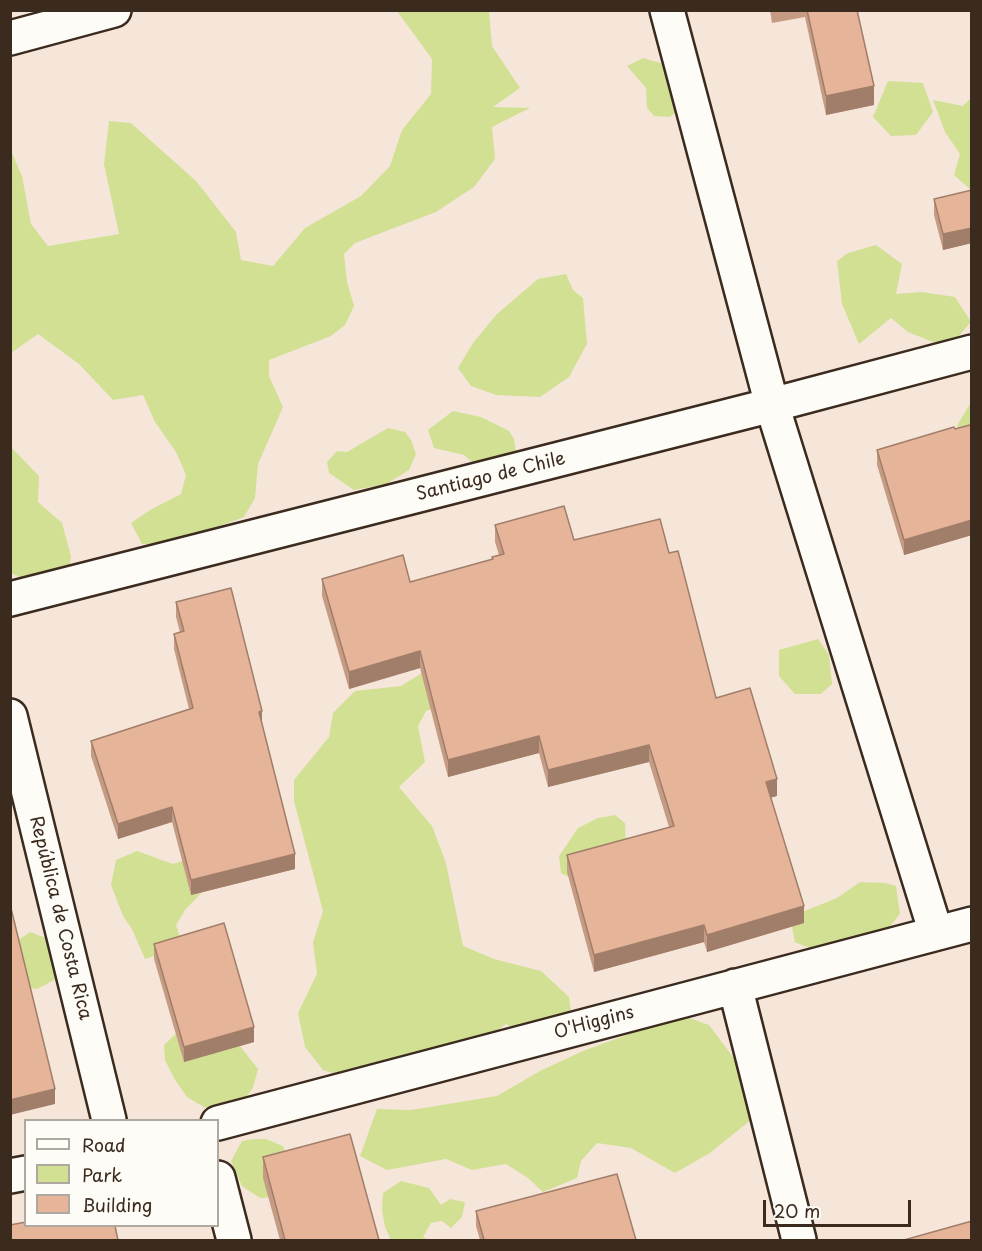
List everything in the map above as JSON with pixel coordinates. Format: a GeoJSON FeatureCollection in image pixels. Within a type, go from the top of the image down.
{"type":"FeatureCollection","features":[{"type":"Feature","properties":{"kind":"street"},"geometry":{"type":"LineString","coordinates":[[10,38],[114,10]]}},
{"type":"Feature","properties":{"kind":"street"},"geometry":{"type":"LineString","coordinates":[[667,10],[772,405],[936,933]]}},
{"type":"Feature","properties":{"kind":"street","name":"Santiago de Chile"},"geometry":{"type":"LineString","coordinates":[[10,599],[972,352]]}},
{"type":"Feature","properties":{"kind":"street","name":"República de Costa Rica"},"geometry":{"type":"LineString","coordinates":[[10,716],[109,1119]]}},
{"type":"Feature","properties":{"kind":"street","name":"O'Higgins"},"geometry":{"type":"LineString","coordinates":[[219,1123],[972,924]]}},
{"type":"Feature","properties":{"kind":"street"},"geometry":{"type":"LineString","coordinates":[[735,986],[799,1240]]}},
{"type":"Feature","properties":{"kind":"street"},"geometry":{"type":"LineString","coordinates":[[219,1182],[234,1240]]}},
{"type":"Feature","properties":{"kind":"green space"},"geometry":{"type":"Polygon","coordinates":[[[397,11],[489,11],[492,46],[520,88],[493,107],[530,108],[492,127],[495,159],[474,187],[436,212],[355,243],[344,254],[347,282],[354,306],[345,325],[331,336],[269,360],[269,376],[283,407],[258,464],[255,498],[244,517],[209,530],[154,544],[142,544],[131,523],[181,494],[186,475],[176,452],[155,422],[143,395],[113,400],[79,364],[38,334],[11,353],[11,151],[22,176],[31,224],[48,246],[119,234],[104,164],[109,121],[131,123],[196,181],[236,232],[241,260],[273,266],[305,228],[361,196],[390,166],[402,130],[431,94],[432,59],[397,11]]]}},
{"type":"Feature","properties":{"kind":"green space"},"geometry":{"type":"Polygon","coordinates":[[[643,58],[664,64],[688,102],[670,117],[654,116],[647,108],[646,88],[627,66],[643,58]]]}},
{"type":"Feature","properties":{"kind":"green space"},"geometry":{"type":"Polygon","coordinates":[[[888,81],[923,83],[933,112],[916,135],[891,136],[873,117],[888,81]]]}},
{"type":"Feature","properties":{"kind":"green space"},"geometry":{"type":"Polygon","coordinates":[[[971,98],[971,190],[954,175],[960,154],[945,132],[933,100],[963,106],[971,98]]]}},
{"type":"Feature","properties":{"kind":"green space"},"geometry":{"type":"Polygon","coordinates":[[[876,245],[902,264],[896,294],[922,292],[955,297],[971,322],[948,348],[908,332],[891,318],[859,344],[842,304],[837,261],[848,253],[876,245]]]}},
{"type":"Feature","properties":{"kind":"green space"},"geometry":{"type":"Polygon","coordinates":[[[566,274],[573,290],[583,298],[587,344],[569,377],[540,397],[496,395],[471,386],[458,368],[473,343],[497,314],[538,279],[566,274]]]}},
{"type":"Feature","properties":{"kind":"green space"},"geometry":{"type":"Polygon","coordinates":[[[971,402],[971,440],[957,426],[971,402]]]}},
{"type":"Feature","properties":{"kind":"green space"},"geometry":{"type":"Polygon","coordinates":[[[453,411],[481,417],[509,431],[514,439],[516,453],[488,467],[472,462],[464,455],[434,448],[428,430],[453,411]]]}},
{"type":"Feature","properties":{"kind":"green space"},"geometry":{"type":"Polygon","coordinates":[[[388,428],[405,432],[411,440],[416,454],[409,470],[386,484],[354,490],[329,473],[327,462],[337,451],[347,452],[388,428]]]}},
{"type":"Feature","properties":{"kind":"green space"},"geometry":{"type":"Polygon","coordinates":[[[10,446],[39,476],[38,502],[62,523],[71,556],[67,590],[40,596],[22,578],[11,573],[10,446]]]}},
{"type":"Feature","properties":{"kind":"green space"},"geometry":{"type":"Polygon","coordinates":[[[818,639],[829,655],[832,684],[821,694],[795,694],[779,676],[779,650],[818,639]]]}},
{"type":"Feature","properties":{"kind":"green space"},"geometry":{"type":"Polygon","coordinates":[[[443,660],[502,683],[426,711],[418,726],[425,762],[399,787],[432,826],[446,863],[463,946],[494,959],[541,971],[569,997],[571,1011],[564,1022],[519,1031],[506,1024],[492,1034],[339,1075],[323,1070],[305,1047],[298,1013],[317,974],[313,942],[323,911],[294,801],[294,780],[329,737],[333,713],[355,691],[401,686],[443,660]]]}},
{"type":"Feature","properties":{"kind":"green space"},"geometry":{"type":"Polygon","coordinates":[[[615,815],[625,823],[626,850],[580,883],[561,873],[559,856],[578,828],[598,818],[615,815]]]}},
{"type":"Feature","properties":{"kind":"green space"},"geometry":{"type":"Polygon","coordinates":[[[137,851],[173,864],[191,858],[204,890],[185,910],[176,925],[183,946],[145,959],[132,929],[123,916],[111,885],[116,860],[137,851]]]}},
{"type":"Feature","properties":{"kind":"green space"},"geometry":{"type":"Polygon","coordinates":[[[860,882],[896,886],[900,914],[884,934],[821,953],[795,942],[790,917],[837,898],[860,882]]]}},
{"type":"Feature","properties":{"kind":"green space"},"geometry":{"type":"Polygon","coordinates":[[[30,932],[51,940],[60,960],[56,979],[37,989],[18,986],[10,946],[30,932]]]}},
{"type":"Feature","properties":{"kind":"green space"},"geometry":{"type":"Polygon","coordinates":[[[681,1015],[709,1025],[742,1069],[752,1119],[710,1153],[675,1173],[631,1148],[597,1143],[581,1161],[577,1178],[543,1192],[528,1178],[506,1164],[472,1170],[446,1159],[387,1170],[360,1156],[377,1109],[411,1110],[497,1096],[540,1071],[583,1051],[681,1015]]]}},
{"type":"Feature","properties":{"kind":"green space"},"geometry":{"type":"Polygon","coordinates":[[[180,1030],[236,1041],[258,1069],[253,1088],[242,1102],[222,1112],[204,1107],[187,1097],[165,1060],[164,1045],[180,1030]]]}},
{"type":"Feature","properties":{"kind":"green space"},"geometry":{"type":"Polygon","coordinates":[[[266,1139],[283,1146],[289,1162],[276,1193],[266,1198],[260,1198],[242,1186],[231,1161],[242,1141],[266,1139]]]}},
{"type":"Feature","properties":{"kind":"green space"},"geometry":{"type":"Polygon","coordinates":[[[401,1181],[429,1188],[441,1205],[450,1199],[465,1202],[462,1217],[451,1228],[442,1221],[431,1223],[423,1237],[429,1240],[391,1240],[385,1227],[382,1210],[383,1193],[401,1181]]]}},
{"type":"Feature","properties":{"kind":"building"},"geometry":{"type":"Polygon","coordinates":[[[807,10],[857,10],[874,86],[826,96],[807,10]]]}},
{"type":"Feature","properties":{"kind":"building"},"geometry":{"type":"Polygon","coordinates":[[[972,190],[972,228],[943,234],[934,199],[972,190]]]}},
{"type":"Feature","properties":{"kind":"building"},"geometry":{"type":"Polygon","coordinates":[[[970,425],[972,429],[972,520],[904,540],[877,450],[954,427],[955,429],[970,425]]]}},
{"type":"Feature","properties":{"kind":"building"},"geometry":{"type":"Polygon","coordinates":[[[564,506],[574,540],[660,519],[669,553],[678,551],[716,698],[750,688],[777,779],[766,782],[804,906],[707,935],[704,925],[594,955],[567,855],[674,826],[649,745],[548,770],[539,736],[448,760],[420,651],[349,672],[322,579],[403,555],[410,582],[493,559],[492,557],[504,554],[495,525],[564,506]]]}},
{"type":"Feature","properties":{"kind":"building"},"geometry":{"type":"Polygon","coordinates":[[[231,588],[295,854],[191,880],[172,807],[118,824],[91,741],[193,708],[174,634],[184,631],[176,602],[231,588]]]}},
{"type":"Feature","properties":{"kind":"building"},"geometry":{"type":"Polygon","coordinates":[[[10,904],[55,1089],[10,1100],[10,904]]]}},
{"type":"Feature","properties":{"kind":"building"},"geometry":{"type":"Polygon","coordinates":[[[224,923],[254,1027],[184,1047],[154,944],[224,923]]]}},
{"type":"Feature","properties":{"kind":"building"},"geometry":{"type":"Polygon","coordinates":[[[350,1134],[379,1240],[285,1240],[263,1157],[350,1134]]]}},
{"type":"Feature","properties":{"kind":"building"},"geometry":{"type":"Polygon","coordinates":[[[617,1174],[636,1240],[484,1240],[476,1211],[617,1174]]]}},
{"type":"Feature","properties":{"kind":"building"},"geometry":{"type":"Polygon","coordinates":[[[972,1221],[972,1240],[904,1240],[972,1221]]]}},
{"type":"Feature","properties":{"kind":"building"},"geometry":{"type":"Polygon","coordinates":[[[24,1222],[24,1227],[115,1227],[118,1240],[10,1240],[10,1225],[24,1222]]]}}]}
